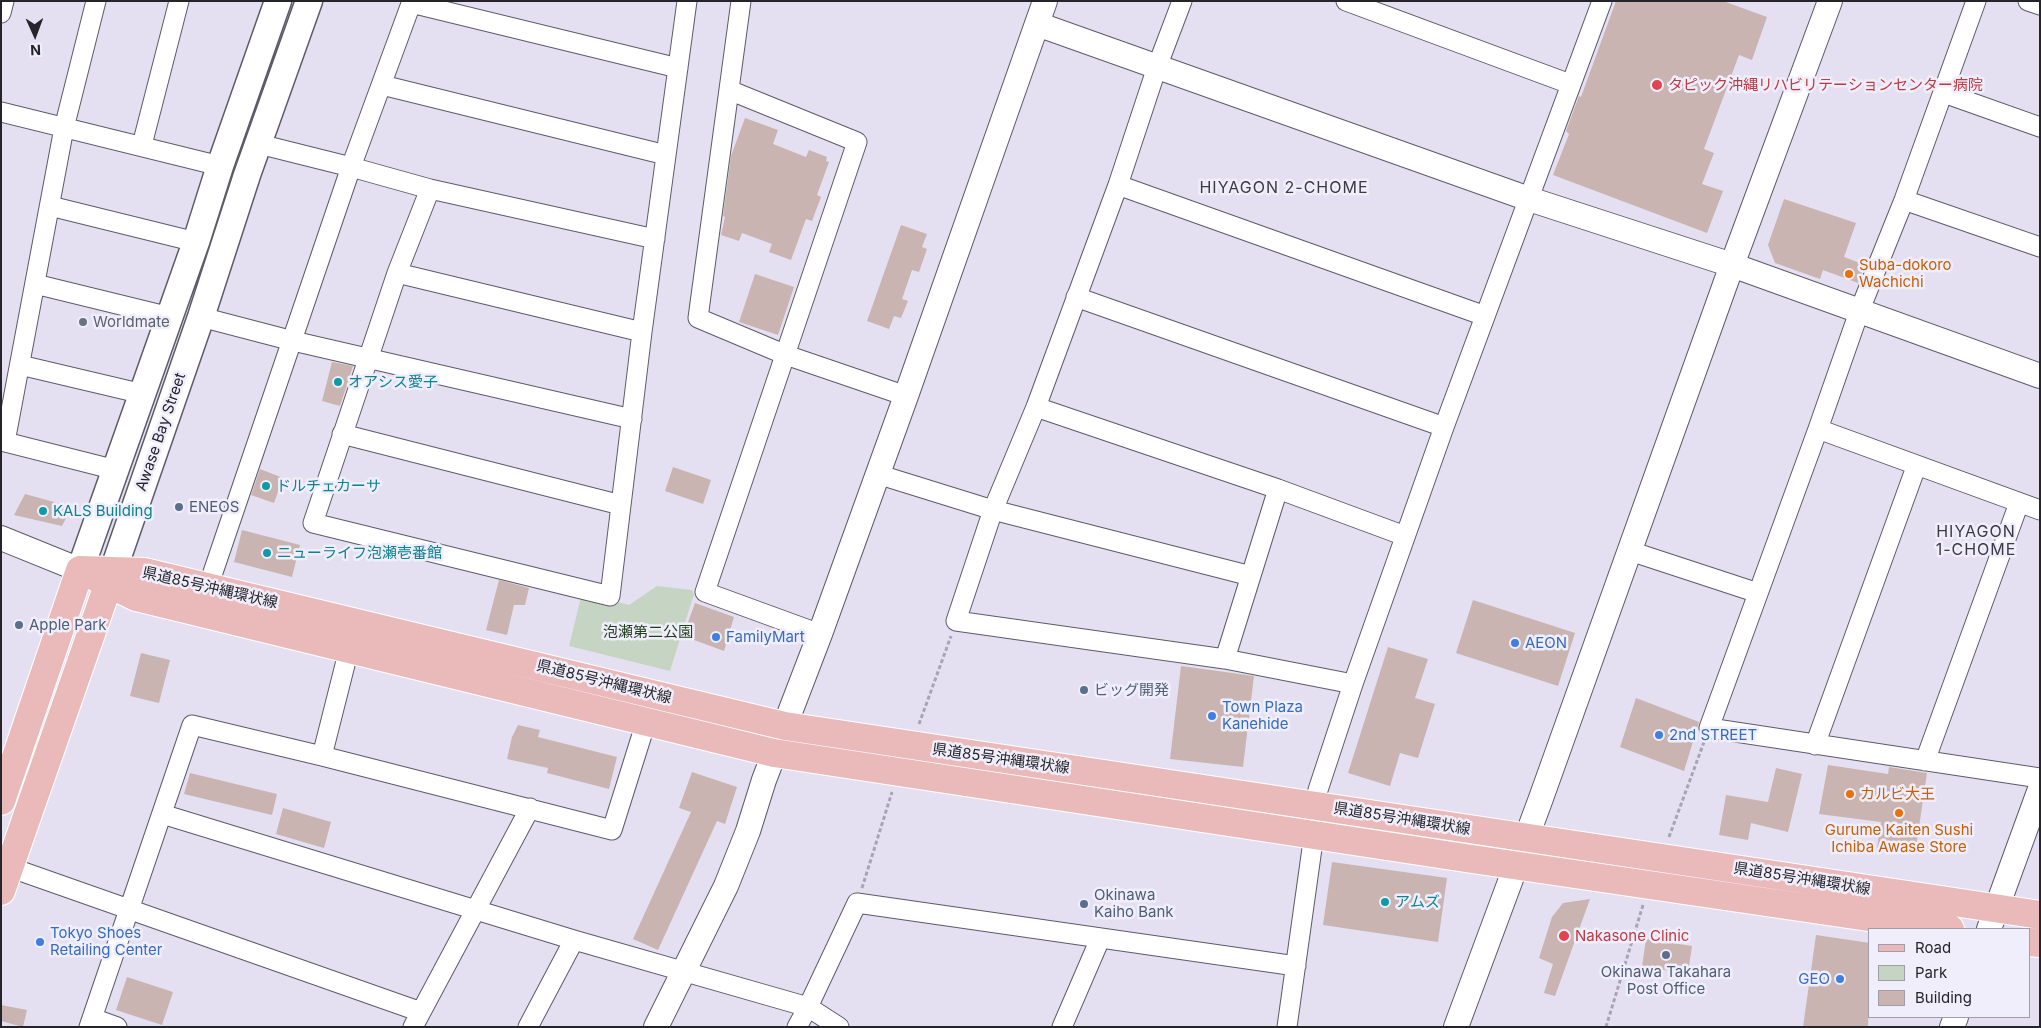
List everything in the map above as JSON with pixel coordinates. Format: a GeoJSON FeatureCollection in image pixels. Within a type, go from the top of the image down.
{"type":"FeatureCollection","features":[{"type":"Feature","properties":{"kind":"main road","name":"Awase Bay Street"},"geometry":{"type":"LineString","coordinates":[[1,800],[278,1]]}},
{"type":"Feature","properties":{"kind":"main road","name":"Awase Bay Street"},"geometry":{"type":"LineString","coordinates":[[5,879],[201,317],[247,175],[310,1]]}},
{"type":"Feature","properties":{"kind":"main road","name":"県道85号沖縄環状線"},"geometry":{"type":"LineString","coordinates":[[80,570],[111,577],[146,572],[785,726],[1662,857],[1993,919],[2040,915]]}},
{"type":"Feature","properties":{"kind":"main road","name":"県道85号沖縄環状線"},"geometry":{"type":"LineString","coordinates":[[111,577],[136,597],[774,753],[1943,928]]}},
{"type":"Feature","properties":{"kind":"street"},"geometry":{"type":"LineString","coordinates":[[1,13],[4,1]]}},
{"type":"Feature","properties":{"kind":"street"},"geometry":{"type":"LineString","coordinates":[[96,1],[64,128],[36,284],[3,442],[116,470]]}},
{"type":"Feature","properties":{"kind":"street"},"geometry":{"type":"LineString","coordinates":[[142,145],[179,1]]}},
{"type":"Feature","properties":{"kind":"street"},"geometry":{"type":"LineString","coordinates":[[430,189],[396,273],[313,523],[610,596],[642,332],[687,1]]}},
{"type":"Feature","properties":{"kind":"street"},"geometry":{"type":"LineString","coordinates":[[741,1],[698,318],[786,354],[906,396]]}},
{"type":"Feature","properties":{"kind":"street"},"geometry":{"type":"LineString","coordinates":[[656,1027],[726,886],[906,396],[1045,1]]}},
{"type":"Feature","properties":{"kind":"street"},"geometry":{"type":"LineString","coordinates":[[1182,1],[1157,67],[1118,185],[1036,406],[994,510],[956,621],[1225,659],[1353,684]]}},
{"type":"Feature","properties":{"kind":"street"},"geometry":{"type":"LineString","coordinates":[[1346,1],[1570,84]]}},
{"type":"Feature","properties":{"kind":"street"},"geometry":{"type":"LineString","coordinates":[[1315,805],[1318,790],[1353,684],[1405,536],[1602,1]]}},
{"type":"Feature","properties":{"kind":"street"},"geometry":{"type":"LineString","coordinates":[[1456,1027],[1527,838],[1732,265],[1830,1]]}},
{"type":"Feature","properties":{"kind":"street"},"geometry":{"type":"LineString","coordinates":[[1976,1],[1944,94],[1859,312],[1709,728],[2040,778]]}},
{"type":"Feature","properties":{"kind":"street"},"geometry":{"type":"LineString","coordinates":[[2028,1],[2040,5]]}},
{"type":"Feature","properties":{"kind":"street"},"geometry":{"type":"LineString","coordinates":[[208,587],[351,167],[411,2],[678,68]]}},
{"type":"Feature","properties":{"kind":"street"},"geometry":{"type":"LineString","coordinates":[[1037,24],[1529,199],[1732,265],[2040,376]]}},
{"type":"Feature","properties":{"kind":"street"},"geometry":{"type":"LineString","coordinates":[[382,85],[666,155]]}},
{"type":"Feature","properties":{"kind":"street"},"geometry":{"type":"LineString","coordinates":[[729,90],[857,142],[705,592],[820,634]]}},
{"type":"Feature","properties":{"kind":"street"},"geometry":{"type":"LineString","coordinates":[[1944,94],[2040,127]]}},
{"type":"Feature","properties":{"kind":"street"},"geometry":{"type":"LineString","coordinates":[[1,112],[142,145],[220,166]]}},
{"type":"Feature","properties":{"kind":"street"},"geometry":{"type":"LineString","coordinates":[[259,144],[430,189],[655,239]]}},
{"type":"Feature","properties":{"kind":"street"},"geometry":{"type":"LineString","coordinates":[[1118,185],[1485,316]]}},
{"type":"Feature","properties":{"kind":"street"},"geometry":{"type":"LineString","coordinates":[[1904,200],[2040,247]]}},
{"type":"Feature","properties":{"kind":"street"},"geometry":{"type":"LineString","coordinates":[[50,206],[196,242]]}},
{"type":"Feature","properties":{"kind":"street"},"geometry":{"type":"LineString","coordinates":[[396,273],[642,332]]}},
{"type":"Feature","properties":{"kind":"street"},"geometry":{"type":"LineString","coordinates":[[36,284],[170,317]]}},
{"type":"Feature","properties":{"kind":"street"},"geometry":{"type":"LineString","coordinates":[[1076,297],[1444,428]]}},
{"type":"Feature","properties":{"kind":"street"},"geometry":{"type":"LineString","coordinates":[[201,317],[293,341],[632,419]]}},
{"type":"Feature","properties":{"kind":"street"},"geometry":{"type":"LineString","coordinates":[[20,364],[143,394]]}},
{"type":"Feature","properties":{"kind":"street"},"geometry":{"type":"LineString","coordinates":[[1036,406],[1278,489],[1405,536]]}},
{"type":"Feature","properties":{"kind":"street"},"geometry":{"type":"LineString","coordinates":[[1818,429],[2040,510]]}},
{"type":"Feature","properties":{"kind":"street"},"geometry":{"type":"LineString","coordinates":[[342,434],[621,505]]}},
{"type":"Feature","properties":{"kind":"street"},"geometry":{"type":"LineString","coordinates":[[1815,745],[1916,466]]}},
{"type":"Feature","properties":{"kind":"street"},"geometry":{"type":"LineString","coordinates":[[877,474],[994,510],[1251,576]]}},
{"type":"Feature","properties":{"kind":"street"},"geometry":{"type":"LineString","coordinates":[[1225,659],[1278,489]]}},
{"type":"Feature","properties":{"kind":"street"},"geometry":{"type":"LineString","coordinates":[[1925,761],[2019,503]]}},
{"type":"Feature","properties":{"kind":"street"},"geometry":{"type":"LineString","coordinates":[[1,538],[80,570]]}},
{"type":"Feature","properties":{"kind":"street"},"geometry":{"type":"LineString","coordinates":[[1630,551],[1758,593]]}},
{"type":"Feature","properties":{"kind":"street"},"geometry":{"type":"LineString","coordinates":[[322,756],[349,649]]}},
{"type":"Feature","properties":{"kind":"street"},"geometry":{"type":"LineString","coordinates":[[117,1027],[90,1022],[192,725],[612,830],[646,722]]}},
{"type":"Feature","properties":{"kind":"street"},"geometry":{"type":"LineString","coordinates":[[1993,919],[2040,789]]}},
{"type":"Feature","properties":{"kind":"street"},"geometry":{"type":"LineString","coordinates":[[5,879],[129,908],[417,1019],[530,808]]}},
{"type":"Feature","properties":{"kind":"street"},"geometry":{"type":"LineString","coordinates":[[162,814],[574,940],[808,1007],[839,1027]]}},
{"type":"Feature","properties":{"kind":"street"},"geometry":{"type":"LineString","coordinates":[[1287,1027],[1314,834]]}},
{"type":"Feature","properties":{"kind":"street"},"geometry":{"type":"LineString","coordinates":[[797,1027],[857,903],[1296,966]]}},
{"type":"Feature","properties":{"kind":"street"},"geometry":{"type":"LineString","coordinates":[[1062,1027],[1100,939]]}},
{"type":"Feature","properties":{"kind":"street"},"geometry":{"type":"LineString","coordinates":[[528,1027],[574,940]]}},
{"type":"Feature","properties":{"kind":"path"},"geometry":{"type":"LineString","coordinates":[[911,746],[956,621]]}},
{"type":"Feature","properties":{"kind":"path"},"geometry":{"type":"LineString","coordinates":[[1662,857],[1709,728]]}},
{"type":"Feature","properties":{"kind":"path"},"geometry":{"type":"LineString","coordinates":[[857,903],[898,772]]}},
{"type":"Feature","properties":{"kind":"path"},"geometry":{"type":"LineString","coordinates":[[1606,1027],[1650,884]]}},
{"type":"Feature","properties":{"kind":"green space","name":"泡瀬第二公園"},"geometry":{"type":"Polygon","coordinates":[[[657,586],[692,590],[694,594],[670,671],[569,646],[582,593],[629,605],[657,586]]]}},
{"type":"Feature","properties":{"kind":"building"},"geometry":{"type":"Polygon","coordinates":[[[1616,1],[1723,1],[1767,17],[1752,60],[1739,55],[1704,149],[1714,153],[1702,184],[1723,191],[1707,233],[1553,175],[1569,134],[1566,131],[1579,96],[1581,97],[1616,1]]]}},
{"type":"Feature","properties":{"kind":"building"},"geometry":{"type":"Polygon","coordinates":[[[745,118],[778,130],[773,144],[806,157],[809,150],[827,157],[826,161],[829,162],[817,195],[821,197],[812,221],[806,219],[791,260],[769,252],[772,244],[742,233],[739,241],[721,235],[725,217],[723,216],[731,156],[745,118]]]}},
{"type":"Feature","properties":{"kind":"building"},"geometry":{"type":"Polygon","coordinates":[[[1784,199],[1856,223],[1844,257],[1865,265],[1858,283],[1823,270],[1820,279],[1775,263],[1768,245],[1784,199]]]}},
{"type":"Feature","properties":{"kind":"building"},"geometry":{"type":"Polygon","coordinates":[[[901,225],[927,234],[922,247],[927,249],[919,272],[912,270],[902,299],[908,301],[901,318],[894,316],[889,329],[867,321],[901,225]]]}},
{"type":"Feature","properties":{"kind":"building"},"geometry":{"type":"Polygon","coordinates":[[[755,274],[794,287],[778,335],[739,322],[755,274]]]}},
{"type":"Feature","properties":{"kind":"building","name":"オアシス愛子"},"geometry":{"type":"Polygon","coordinates":[[[332,362],[353,366],[340,406],[322,401],[332,362]]]}},
{"type":"Feature","properties":{"kind":"building"},"geometry":{"type":"Polygon","coordinates":[[[673,467],[711,480],[703,504],[665,491],[673,467]]]}},
{"type":"Feature","properties":{"kind":"building","name":"ドルチェカーサ"},"geometry":{"type":"Polygon","coordinates":[[[260,469],[283,478],[274,503],[251,495],[260,469]]]}},
{"type":"Feature","properties":{"kind":"building","name":"KALS Building"},"geometry":{"type":"Polygon","coordinates":[[[25,494],[72,507],[62,526],[14,515],[25,494]]]}},
{"type":"Feature","properties":{"kind":"building","name":"ニューライフ泡瀬壱番館"},"geometry":{"type":"Polygon","coordinates":[[[242,530],[300,545],[292,577],[234,562],[242,530]]]}},
{"type":"Feature","properties":{"kind":"building"},"geometry":{"type":"Polygon","coordinates":[[[499,580],[529,588],[525,605],[514,605],[507,635],[486,630],[499,580]]]}},
{"type":"Feature","properties":{"kind":"building","name":"AEON"},"geometry":{"type":"Polygon","coordinates":[[[1473,600],[1575,633],[1558,686],[1456,653],[1473,600]]]}},
{"type":"Feature","properties":{"kind":"building"},"geometry":{"type":"Polygon","coordinates":[[[695,603],[734,617],[724,651],[683,636],[695,603]]]}},
{"type":"Feature","properties":{"kind":"building"},"geometry":{"type":"Polygon","coordinates":[[[1388,647],[1428,659],[1415,698],[1435,704],[1418,758],[1400,753],[1390,786],[1348,773],[1388,647]]]}},
{"type":"Feature","properties":{"kind":"building"},"geometry":{"type":"Polygon","coordinates":[[[141,653],[170,660],[159,703],[130,696],[141,653]]]}},
{"type":"Feature","properties":{"kind":"building","name":"Town Plaza Kanehide"},"geometry":{"type":"Polygon","coordinates":[[[1181,666],[1254,676],[1243,767],[1170,759],[1181,666]]]}},
{"type":"Feature","properties":{"kind":"building","name":"2nd STREET"},"geometry":{"type":"Polygon","coordinates":[[[1636,698],[1699,722],[1684,771],[1620,747],[1636,698]]]}},
{"type":"Feature","properties":{"kind":"building"},"geometry":{"type":"Polygon","coordinates":[[[518,725],[540,730],[538,737],[617,757],[609,789],[547,773],[548,768],[507,759],[512,737],[518,725]]]}},
{"type":"Feature","properties":{"kind":"building"},"geometry":{"type":"Polygon","coordinates":[[[1828,765],[1888,774],[1889,767],[1927,773],[1915,854],[1877,848],[1881,822],[1819,814],[1828,765]]]}},
{"type":"Feature","properties":{"kind":"building"},"geometry":{"type":"Polygon","coordinates":[[[1776,768],[1802,774],[1788,832],[1751,823],[1748,840],[1719,835],[1726,795],[1768,802],[1776,768]]]}},
{"type":"Feature","properties":{"kind":"building"},"geometry":{"type":"Polygon","coordinates":[[[692,772],[737,787],[725,824],[717,821],[658,950],[633,939],[691,812],[679,808],[692,772]]]}},
{"type":"Feature","properties":{"kind":"building"},"geometry":{"type":"Polygon","coordinates":[[[190,773],[277,794],[272,815],[184,794],[190,773]]]}},
{"type":"Feature","properties":{"kind":"building"},"geometry":{"type":"Polygon","coordinates":[[[283,808],[331,822],[324,848],[276,834],[283,808]]]}},
{"type":"Feature","properties":{"kind":"building","name":"アムズ"},"geometry":{"type":"Polygon","coordinates":[[[1332,862],[1447,878],[1438,942],[1323,925],[1332,862]]]}},
{"type":"Feature","properties":{"kind":"building"},"geometry":{"type":"Polygon","coordinates":[[[1590,899],[1555,996],[1544,993],[1553,964],[1539,958],[1552,917],[1563,903],[1590,899]]]}},
{"type":"Feature","properties":{"kind":"building","name":"GEO"},"geometry":{"type":"Polygon","coordinates":[[[1816,935],[1868,943],[1868,1027],[1803,1027],[1816,935]]]}},
{"type":"Feature","properties":{"kind":"building"},"geometry":{"type":"Polygon","coordinates":[[[1646,939],[1692,946],[1688,973],[1642,967],[1646,939]]]}},
{"type":"Feature","properties":{"kind":"building"},"geometry":{"type":"Polygon","coordinates":[[[127,977],[173,992],[162,1025],[116,1010],[127,977]]]}},
{"type":"Feature","properties":{"kind":"building"},"geometry":{"type":"Polygon","coordinates":[[[1,1005],[27,1010],[23,1027],[1,1021],[1,1005]]]}},
{"type":"Feature","properties":{"kind":"place","name":"タピック沖縄リハビリテーションセンター病院"},"geometry":{"type":"Point","coordinates":[1657,85]}},
{"type":"Feature","properties":{"kind":"place","name":"Suba-dokoro Wachichi"},"geometry":{"type":"Point","coordinates":[1849,274]}},
{"type":"Feature","properties":{"kind":"place","name":"Worldmate"},"geometry":{"type":"Point","coordinates":[83,322]}},
{"type":"Feature","properties":{"kind":"place","name":"オアシス愛子"},"geometry":{"type":"Point","coordinates":[338,382]}},
{"type":"Feature","properties":{"kind":"place","name":"ドルチェカーサ"},"geometry":{"type":"Point","coordinates":[266,486]}},
{"type":"Feature","properties":{"kind":"place","name":"ENEOS"},"geometry":{"type":"Point","coordinates":[179,507]}},
{"type":"Feature","properties":{"kind":"place","name":"KALS Building"},"geometry":{"type":"Point","coordinates":[43,511]}},
{"type":"Feature","properties":{"kind":"place","name":"ニューライフ泡瀬壱番館"},"geometry":{"type":"Point","coordinates":[267,553]}},
{"type":"Feature","properties":{"kind":"place","name":"Apple Park"},"geometry":{"type":"Point","coordinates":[19,625]}},
{"type":"Feature","properties":{"kind":"place","name":"FamilyMart"},"geometry":{"type":"Point","coordinates":[716,637]}},
{"type":"Feature","properties":{"kind":"place","name":"AEON"},"geometry":{"type":"Point","coordinates":[1515,643]}},
{"type":"Feature","properties":{"kind":"place","name":"ビッグ開発"},"geometry":{"type":"Point","coordinates":[1084,690]}},
{"type":"Feature","properties":{"kind":"place","name":"Town Plaza Kanehide"},"geometry":{"type":"Point","coordinates":[1212,716]}},
{"type":"Feature","properties":{"kind":"place","name":"2nd STREET"},"geometry":{"type":"Point","coordinates":[1659,735]}},
{"type":"Feature","properties":{"kind":"place","name":"カルビ大王"},"geometry":{"type":"Point","coordinates":[1850,794]}},
{"type":"Feature","properties":{"kind":"place","name":"Gurume Kaiten Sushi Ichiba Awase Store"},"geometry":{"type":"Point","coordinates":[1899,813]}},
{"type":"Feature","properties":{"kind":"place","name":"アムズ"},"geometry":{"type":"Point","coordinates":[1385,902]}},
{"type":"Feature","properties":{"kind":"place","name":"Okinawa Kaiho Bank"},"geometry":{"type":"Point","coordinates":[1084,904]}},
{"type":"Feature","properties":{"kind":"place","name":"Nakasone Clinic"},"geometry":{"type":"Point","coordinates":[1564,936]}},
{"type":"Feature","properties":{"kind":"place","name":"Tokyo Shoes Retailing Center"},"geometry":{"type":"Point","coordinates":[40,942]}},
{"type":"Feature","properties":{"kind":"place","name":"Okinawa Takahara Post Office"},"geometry":{"type":"Point","coordinates":[1666,955]}},
{"type":"Feature","properties":{"kind":"place","name":"GEO"},"geometry":{"type":"Point","coordinates":[1840,979]}},
{"type":"Feature","properties":{"kind":"district","name":"HIYAGON 2-CHOME"},"geometry":{"type":"Point","coordinates":[1284,188]}},
{"type":"Feature","properties":{"kind":"district","name":"HIYAGON 1-CHOME"},"geometry":{"type":"Point","coordinates":[1976,541]}}]}
